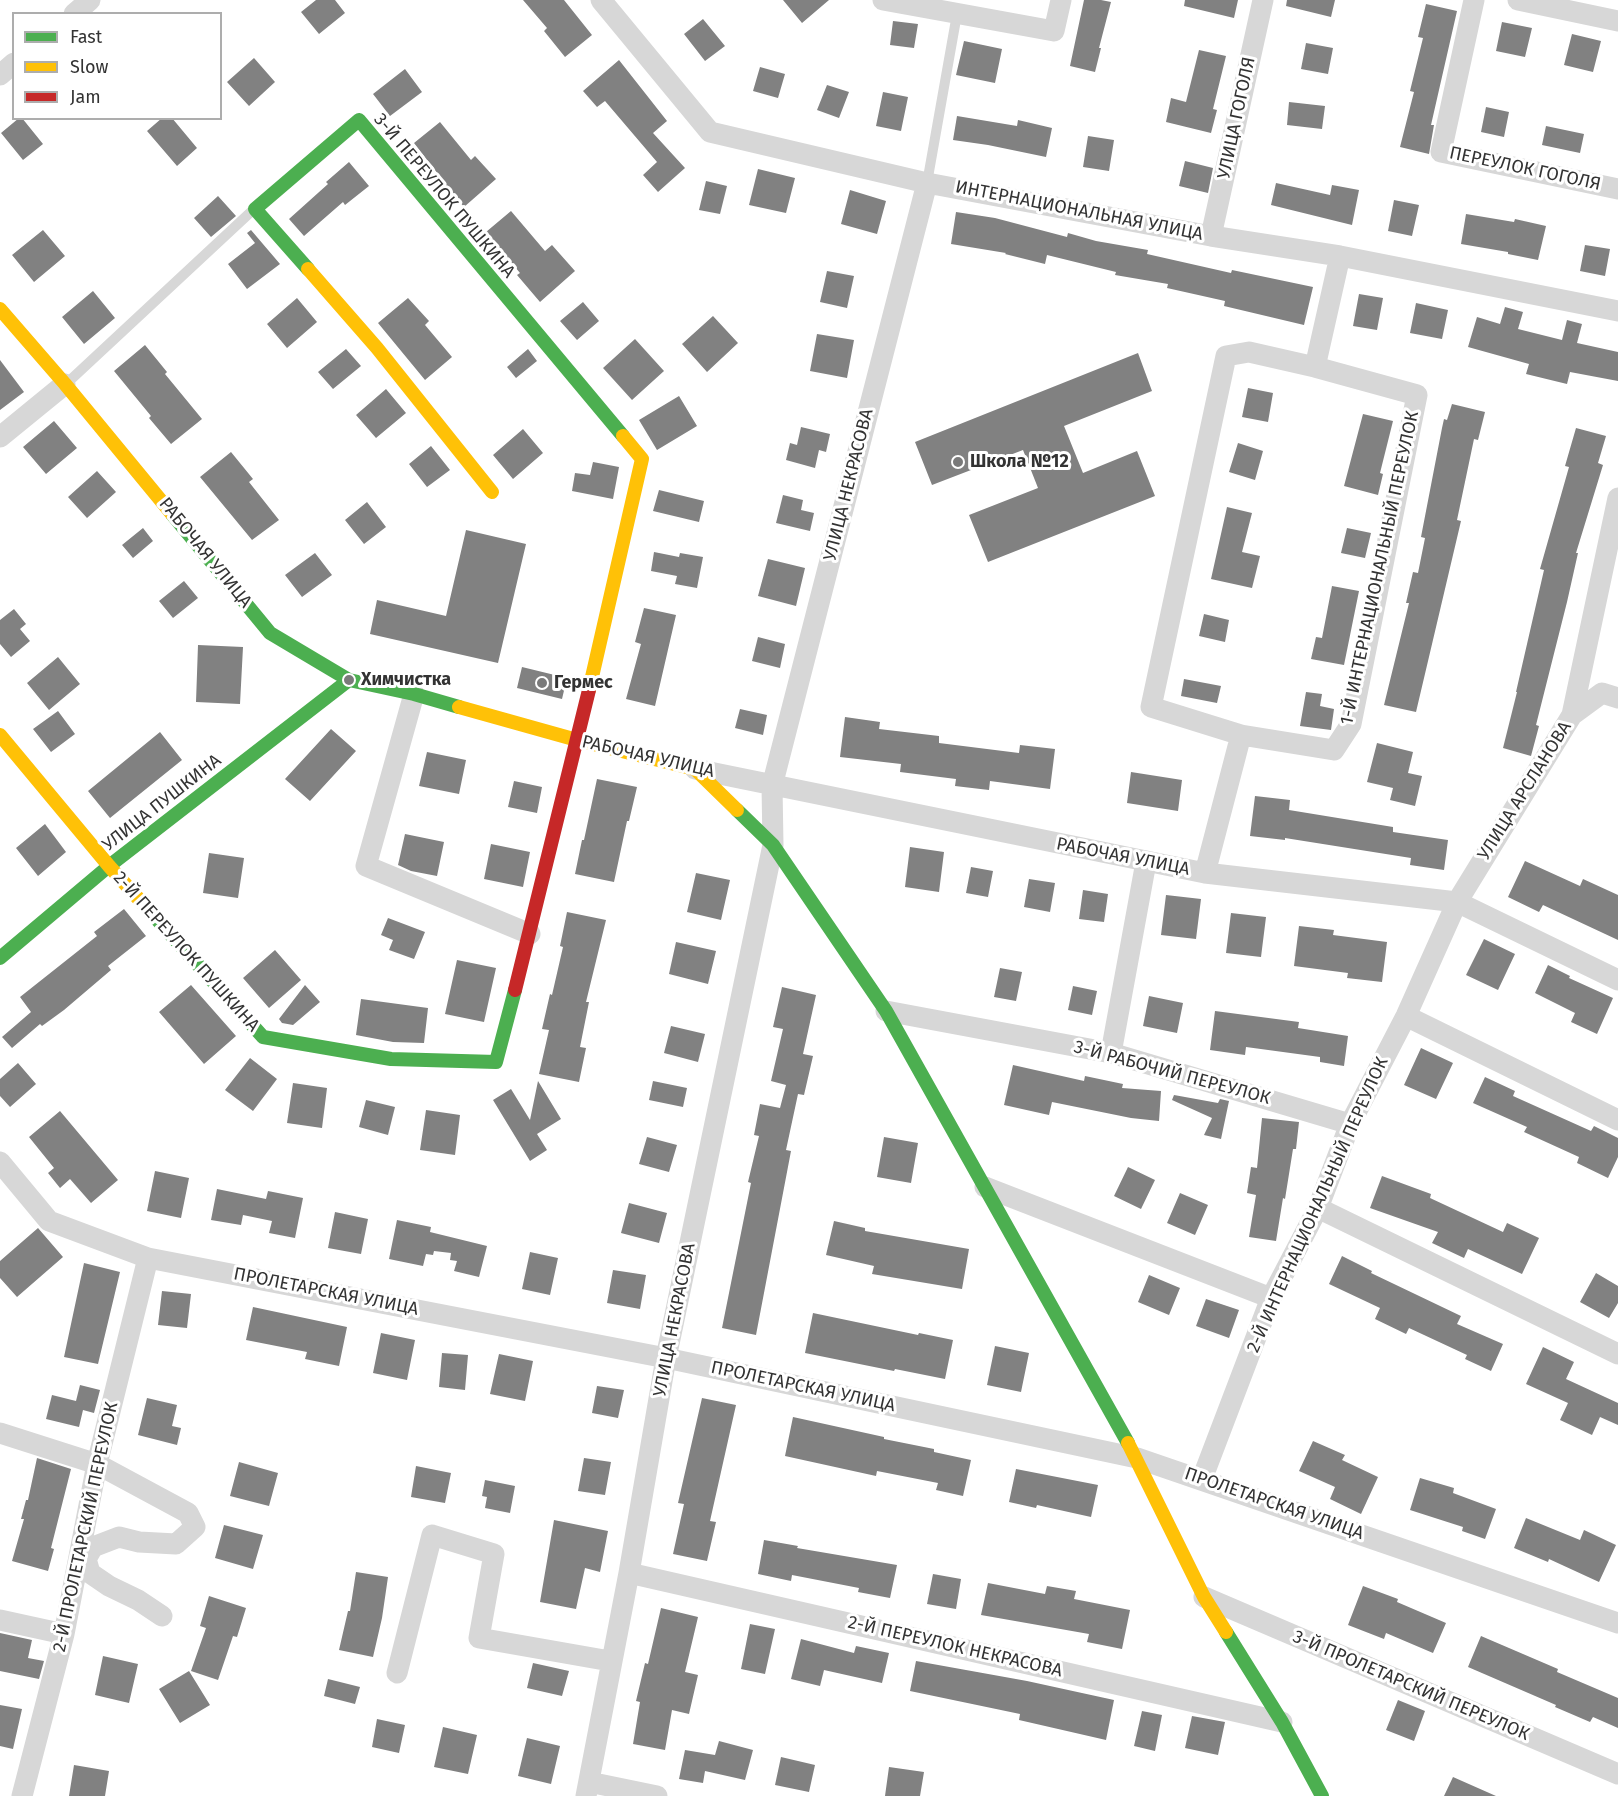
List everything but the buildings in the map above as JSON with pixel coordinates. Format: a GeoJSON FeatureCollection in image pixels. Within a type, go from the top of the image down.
{"type":"FeatureCollection","features":[{"type":"Feature","properties":{"kind":"street"},"geometry":{"type":"LineString","coordinates":[[76,12],[90,0]]}},
{"type":"Feature","properties":{"kind":"street","name":"ИНТЕРНАЦИОНАЛЬНАЯ УЛИЦА"},"geometry":{"type":"LineString","coordinates":[[601,0],[710,132],[927,183],[1211,236],[1341,256],[1618,311]]}},
{"type":"Feature","properties":{"kind":"street"},"geometry":{"type":"LineString","coordinates":[[883,0],[1054,31],[1061,0]]}},
{"type":"Feature","properties":{"kind":"street","name":"УЛИЦА ГОГОЛЯ"},"geometry":{"type":"LineString","coordinates":[[1211,236],[1263,0]]}},
{"type":"Feature","properties":{"kind":"street","name":"ПЕРЕУЛОК ГОГОЛЯ"},"geometry":{"type":"LineString","coordinates":[[1474,0],[1441,152],[1618,189]]}},
{"type":"Feature","properties":{"kind":"street"},"geometry":{"type":"LineString","coordinates":[[1518,0],[1618,21]]}},
{"type":"Feature","properties":{"kind":"street"},"geometry":{"type":"LineString","coordinates":[[0,75],[12,65]]}},
{"type":"Feature","properties":{"kind":"street","name":"3-Й ПЕРЕУЛОК ПУШКИНА"},"geometry":{"type":"LineString","coordinates":[[255,208],[359,120],[642,459],[577,740]]}},
{"type":"Feature","properties":{"kind":"street","name":"УЛИЦА НЕКРАСОВА"},"geometry":{"type":"LineString","coordinates":[[588,1789],[610,1661],[629,1573],[666,1358],[773,845],[772,786],[927,183]]}},
{"type":"Feature","properties":{"kind":"street"},"geometry":{"type":"LineString","coordinates":[[255,208],[377,348],[492,492]]}},
{"type":"Feature","properties":{"kind":"street"},"geometry":{"type":"LineString","coordinates":[[1315,367],[1341,256]]}},
{"type":"Feature","properties":{"kind":"street","name":"РАБОЧАЯ УЛИЦА"},"geometry":{"type":"LineString","coordinates":[[0,309],[65,384],[270,633],[349,680],[414,694],[577,740],[695,769],[1146,862],[1205,873],[1457,902],[1618,980]]}},
{"type":"Feature","properties":{"kind":"street","name":"1-Й ИНТЕРНАЦИОНАЛЬНЫЙ ПЕРЕУЛОК"},"geometry":{"type":"LineString","coordinates":[[1249,352],[1315,367],[1417,395],[1351,724],[1334,750],[1241,735],[1151,707],[1226,356],[1249,352]]}},
{"type":"Feature","properties":{"kind":"street"},"geometry":{"type":"LineString","coordinates":[[0,438],[65,384]]}},
{"type":"Feature","properties":{"kind":"street","name":"УЛИЦА АРСЛАНОВА"},"geometry":{"type":"LineString","coordinates":[[1457,902],[1572,715],[1618,498]]}},
{"type":"Feature","properties":{"kind":"street","name":"УЛИЦА ПУШКИНА"},"geometry":{"type":"LineString","coordinates":[[0,958],[109,866],[349,680]]}},
{"type":"Feature","properties":{"kind":"street"},"geometry":{"type":"LineString","coordinates":[[1572,715],[1602,693],[1618,698]]}},
{"type":"Feature","properties":{"kind":"street"},"geometry":{"type":"LineString","coordinates":[[414,694],[366,866],[530,934]]}},
{"type":"Feature","properties":{"kind":"street","name":"2-Й ПЕРЕУЛОК ПУШКИНА"},"geometry":{"type":"LineString","coordinates":[[0,735],[109,866],[263,1037],[391,1059],[496,1062],[577,740]]}},
{"type":"Feature","properties":{"kind":"street"},"geometry":{"type":"LineString","coordinates":[[1205,873],[1241,735]]}},
{"type":"Feature","properties":{"kind":"street"},"geometry":{"type":"LineString","coordinates":[[695,769],[773,845],[886,1011],[1137,1458],[1204,1597],[1282,1722],[1322,1796]]}},
{"type":"Feature","properties":{"kind":"street"},"geometry":{"type":"LineString","coordinates":[[1111,1053],[1146,862]]}},
{"type":"Feature","properties":{"kind":"street","name":"2-Й ИНТЕРНАЦИОНАЛЬНЫЙ ПЕРЕУЛОК"},"geometry":{"type":"LineString","coordinates":[[1202,1479],[1271,1298],[1318,1208],[1350,1124],[1406,1016],[1457,902]]}},
{"type":"Feature","properties":{"kind":"street","name":"3-Й РАБОЧИЙ ПЕРЕУЛОК"},"geometry":{"type":"LineString","coordinates":[[886,1011],[1111,1053],[1350,1124]]}},
{"type":"Feature","properties":{"kind":"street"},"geometry":{"type":"LineString","coordinates":[[1406,1016],[1618,1120]]}},
{"type":"Feature","properties":{"kind":"street","name":"ПРОЛЕТАРСКАЯ УЛИЦА"},"geometry":{"type":"LineString","coordinates":[[0,1162],[49,1221],[148,1257],[666,1358],[1137,1458],[1618,1623]]}},
{"type":"Feature","properties":{"kind":"street"},"geometry":{"type":"LineString","coordinates":[[985,1187],[1271,1298]]}},
{"type":"Feature","properties":{"kind":"street"},"geometry":{"type":"LineString","coordinates":[[1318,1208],[1618,1354]]}},
{"type":"Feature","properties":{"kind":"street","name":"2-Й ПРОЛЕТАРСКИЙ ПЕРЕУЛОК"},"geometry":{"type":"LineString","coordinates":[[22,1796],[64,1634],[97,1464],[148,1257]]}},
{"type":"Feature","properties":{"kind":"street"},"geometry":{"type":"LineString","coordinates":[[0,1433],[97,1464],[188,1513],[195,1527],[176,1544],[139,1542],[119,1537],[93,1547],[86,1559],[90,1573],[162,1616]]}},
{"type":"Feature","properties":{"kind":"street"},"geometry":{"type":"LineString","coordinates":[[397,1673],[432,1536],[494,1554],[479,1638],[610,1661]]}},
{"type":"Feature","properties":{"kind":"street","name":"2-Й ПЕРЕУЛОК НЕКРАСОВА"},"geometry":{"type":"LineString","coordinates":[[629,1573],[1282,1722]]}},
{"type":"Feature","properties":{"kind":"street","name":"3-Й ПРОЛЕТАРСКИЙ ПЕРЕУЛОК"},"geometry":{"type":"LineString","coordinates":[[1204,1597],[1618,1774]]}},
{"type":"Feature","properties":{"kind":"street"},"geometry":{"type":"LineString","coordinates":[[0,1620],[64,1634]]}},
{"type":"Feature","properties":{"kind":"street"},"geometry":{"type":"LineString","coordinates":[[588,1789],[657,1796]]}},
{"type":"Feature","properties":{"kind":"lane"},"geometry":{"type":"LineString","coordinates":[[927,183],[957,14]]}},
{"type":"Feature","properties":{"kind":"lane"},"geometry":{"type":"LineString","coordinates":[[65,384],[255,208]]}},
{"type":"Feature","properties":{"kind":"traffic: fast"},"geometry":{"type":"LineString","coordinates":[[308,269],[255,209],[359,120],[623,436]]}},
{"type":"Feature","properties":{"kind":"traffic: fast"},"geometry":{"type":"LineString","coordinates":[[172,514],[270,633],[349,680],[414,694],[459,707]]}},
{"type":"Feature","properties":{"kind":"traffic: fast"},"geometry":{"type":"LineString","coordinates":[[0,958],[109,866],[349,680]]}},
{"type":"Feature","properties":{"kind":"traffic: fast"},"geometry":{"type":"LineString","coordinates":[[737,810],[773,845],[886,1011],[1128,1443]]}},
{"type":"Feature","properties":{"kind":"traffic: fast"},"geometry":{"type":"LineString","coordinates":[[145,906],[263,1037],[391,1059],[496,1062],[515,990]]}},
{"type":"Feature","properties":{"kind":"traffic: fast"},"geometry":{"type":"LineString","coordinates":[[1226,1632],[1282,1722],[1322,1796]]}},
{"type":"Feature","properties":{"kind":"traffic: slow"},"geometry":{"type":"LineString","coordinates":[[308,269],[377,348],[492,492]]}},
{"type":"Feature","properties":{"kind":"traffic: slow"},"geometry":{"type":"LineString","coordinates":[[0,309],[172,514]]}},
{"type":"Feature","properties":{"kind":"traffic: slow"},"geometry":{"type":"LineString","coordinates":[[589,690],[642,459],[623,436]]}},
{"type":"Feature","properties":{"kind":"traffic: slow"},"geometry":{"type":"LineString","coordinates":[[459,707],[577,740],[695,769],[737,810]]}},
{"type":"Feature","properties":{"kind":"traffic: slow"},"geometry":{"type":"LineString","coordinates":[[0,735],[145,906]]}},
{"type":"Feature","properties":{"kind":"traffic: slow"},"geometry":{"type":"LineString","coordinates":[[1128,1443],[1204,1597],[1226,1632]]}},
{"type":"Feature","properties":{"kind":"traffic: jam"},"geometry":{"type":"LineString","coordinates":[[515,990],[589,690]]}},
{"type":"Feature","properties":{"kind":"place","name":"Школа №12"},"geometry":{"type":"Point","coordinates":[958,462]}},
{"type":"Feature","properties":{"kind":"place","name":"Химчистка"},"geometry":{"type":"Point","coordinates":[349,680]}},
{"type":"Feature","properties":{"kind":"place","name":"Гермес"},"geometry":{"type":"Point","coordinates":[542,683]}}]}
